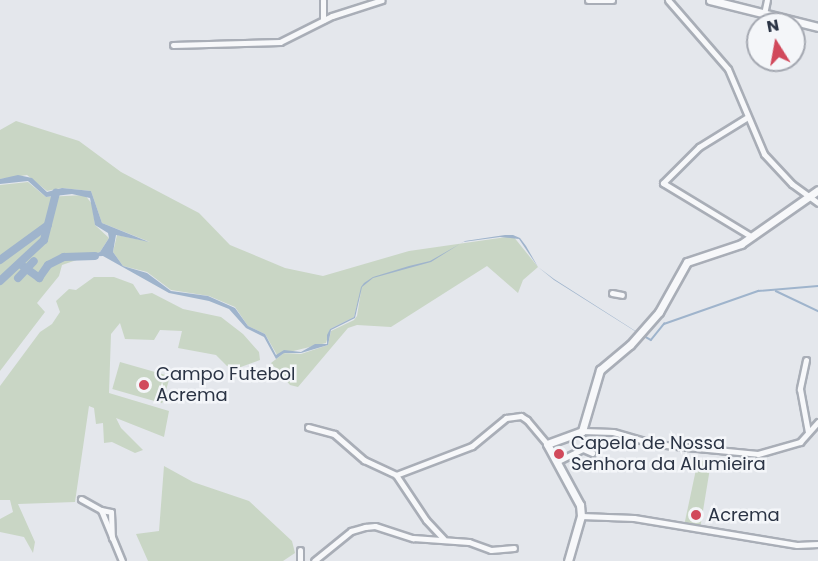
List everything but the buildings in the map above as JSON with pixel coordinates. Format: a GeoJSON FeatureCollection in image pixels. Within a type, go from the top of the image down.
{"type":"FeatureCollection","features":[{"type":"Feature","properties":{"kind":"street"},"geometry":{"type":"LineString","coordinates":[[323,0],[323,20]]}},
{"type":"Feature","properties":{"kind":"street"},"geometry":{"type":"LineString","coordinates":[[173,45],[280,42],[323,20],[382,0]]}},
{"type":"Feature","properties":{"kind":"street"},"geometry":{"type":"LineString","coordinates":[[588,0],[612,0]]}},
{"type":"Feature","properties":{"kind":"street"},"geometry":{"type":"LineString","coordinates":[[668,0],[728,69],[746,118],[764,154],[807,196],[818,203]]}},
{"type":"Feature","properties":{"kind":"street"},"geometry":{"type":"LineString","coordinates":[[710,0],[756,12]]}},
{"type":"Feature","properties":{"kind":"street"},"geometry":{"type":"LineString","coordinates":[[746,118],[699,147],[663,183],[752,237]]}},
{"type":"Feature","properties":{"kind":"street"},"geometry":{"type":"LineString","coordinates":[[582,431],[600,370],[630,345],[659,312],[687,262],[733,249],[818,190]]}},
{"type":"Feature","properties":{"kind":"street"},"geometry":{"type":"LineString","coordinates":[[612,293],[622,295]]}},
{"type":"Feature","properties":{"kind":"street"},"geometry":{"type":"LineString","coordinates":[[806,360],[800,389],[807,432]]}},
{"type":"Feature","properties":{"kind":"street"},"geometry":{"type":"LineString","coordinates":[[396,475],[472,446],[506,418],[521,416],[547,444],[568,476],[581,516],[568,561]]}},
{"type":"Feature","properties":{"kind":"street"},"geometry":{"type":"LineString","coordinates":[[547,444],[582,431],[613,432],[655,444],[758,454],[800,442],[818,422]]}},
{"type":"Feature","properties":{"kind":"street"},"geometry":{"type":"LineString","coordinates":[[308,427],[334,434],[364,460],[396,475],[426,520],[444,539]]}},
{"type":"Feature","properties":{"kind":"street"},"geometry":{"type":"LineString","coordinates":[[558,461],[583,449],[592,453]]}},
{"type":"Feature","properties":{"kind":"street"},"geometry":{"type":"LineString","coordinates":[[81,499],[101,510],[111,512],[112,538],[122,561]]}},
{"type":"Feature","properties":{"kind":"street"},"geometry":{"type":"LineString","coordinates":[[581,516],[634,518],[797,545],[818,544]]}},
{"type":"Feature","properties":{"kind":"street"},"geometry":{"type":"LineString","coordinates":[[314,561],[351,531],[375,526],[403,536],[444,539],[491,550],[514,549]]}},
{"type":"Feature","properties":{"kind":"street"},"geometry":{"type":"LineString","coordinates":[[300,550],[300,561]]}},
{"type":"Feature","properties":{"kind":"green space"},"geometry":{"type":"Polygon","coordinates":[[[16,121],[79,141],[121,172],[199,213],[230,245],[285,268],[323,276],[409,251],[513,236],[538,267],[523,280],[518,293],[487,266],[391,327],[357,325],[348,328],[298,387],[290,385],[271,363],[283,353],[277,355],[265,334],[248,326],[235,307],[209,296],[171,290],[147,272],[123,266],[113,252],[117,235],[150,242],[102,223],[91,191],[62,188],[47,191],[27,175],[0,179],[0,130],[16,121]],[[361,291],[354,317],[330,329],[326,343],[285,353],[301,354],[328,345],[331,331],[354,320],[357,316],[361,291]]]}},
{"type":"Feature","properties":{"kind":"green space"},"geometry":{"type":"Polygon","coordinates":[[[28,182],[46,197],[85,195],[92,204],[95,225],[109,238],[100,252],[62,265],[59,276],[37,303],[45,312],[0,371],[0,185],[28,182]]]}},
{"type":"Feature","properties":{"kind":"green space"},"geometry":{"type":"Polygon","coordinates":[[[94,277],[114,277],[133,284],[140,295],[152,293],[183,309],[221,317],[243,334],[259,352],[260,360],[238,368],[227,366],[216,355],[178,348],[182,331],[160,330],[154,340],[125,339],[120,323],[111,334],[109,393],[169,411],[164,437],[116,418],[121,428],[143,450],[135,453],[112,442],[104,443],[103,423],[96,424],[94,408],[89,406],[75,502],[18,504],[35,542],[33,553],[24,537],[0,532],[0,519],[13,512],[10,500],[0,500],[0,386],[40,332],[52,324],[60,312],[56,301],[69,289],[76,290],[94,277]]]}},
{"type":"Feature","properties":{"kind":"green space"},"geometry":{"type":"Polygon","coordinates":[[[120,362],[170,376],[162,403],[112,389],[120,362]]]}},
{"type":"Feature","properties":{"kind":"green space"},"geometry":{"type":"Polygon","coordinates":[[[698,460],[711,462],[700,529],[684,526],[698,460]]]}},
{"type":"Feature","properties":{"kind":"green space"},"geometry":{"type":"Polygon","coordinates":[[[164,466],[193,482],[249,501],[292,541],[295,553],[283,561],[148,561],[136,534],[159,531],[164,466]]]}},
{"type":"Feature","properties":{"kind":"water"},"geometry":{"type":"Polygon","coordinates":[[[18,175],[32,178],[47,192],[62,188],[91,191],[102,223],[149,242],[116,235],[113,252],[123,266],[147,273],[171,291],[208,296],[235,308],[248,326],[265,334],[276,355],[284,350],[301,352],[315,344],[327,344],[330,329],[354,317],[361,287],[364,283],[373,277],[430,261],[460,244],[431,262],[373,278],[362,287],[355,318],[331,330],[328,345],[301,353],[284,353],[276,359],[264,337],[246,328],[229,309],[209,301],[169,293],[103,256],[84,257],[100,252],[109,238],[108,233],[95,225],[90,198],[72,194],[46,197],[28,181],[0,184],[0,179],[18,175]]]}},
{"type":"Feature","properties":{"kind":"water"},"geometry":{"type":"Polygon","coordinates":[[[513,235],[520,238],[538,267],[519,239],[500,237],[463,242],[513,235]]]}},
{"type":"Feature","properties":{"kind":"water"},"geometry":{"type":"Polygon","coordinates":[[[538,267],[637,332],[652,315],[638,333],[554,280],[538,267]]]}},
{"type":"Feature","properties":{"kind":"waterway"},"geometry":{"type":"LineString","coordinates":[[0,281],[44,240],[56,193]]}},
{"type":"Feature","properties":{"kind":"waterway"},"geometry":{"type":"LineString","coordinates":[[0,260],[48,225]]}},
{"type":"Feature","properties":{"kind":"waterway"},"geometry":{"type":"LineString","coordinates":[[20,264],[39,278],[48,265],[64,257],[95,256]]}},
{"type":"Feature","properties":{"kind":"waterway"},"geometry":{"type":"LineString","coordinates":[[18,278],[34,261]]}},
{"type":"Feature","properties":{"kind":"waterway"},"geometry":{"type":"LineString","coordinates":[[644,336],[651,340],[664,324],[758,291],[818,286]]}},
{"type":"Feature","properties":{"kind":"waterway"},"geometry":{"type":"LineString","coordinates":[[776,291],[818,311]]}},
{"type":"Feature","properties":{"kind":"place","name":"Campo Futebol Acrema"},"geometry":{"type":"Point","coordinates":[144,385]}},
{"type":"Feature","properties":{"kind":"place","name":"Capela de Nossa Senhora da Alumieira"},"geometry":{"type":"Point","coordinates":[559,454]}},
{"type":"Feature","properties":{"kind":"place","name":"Acrema"},"geometry":{"type":"Point","coordinates":[696,515]}}]}
